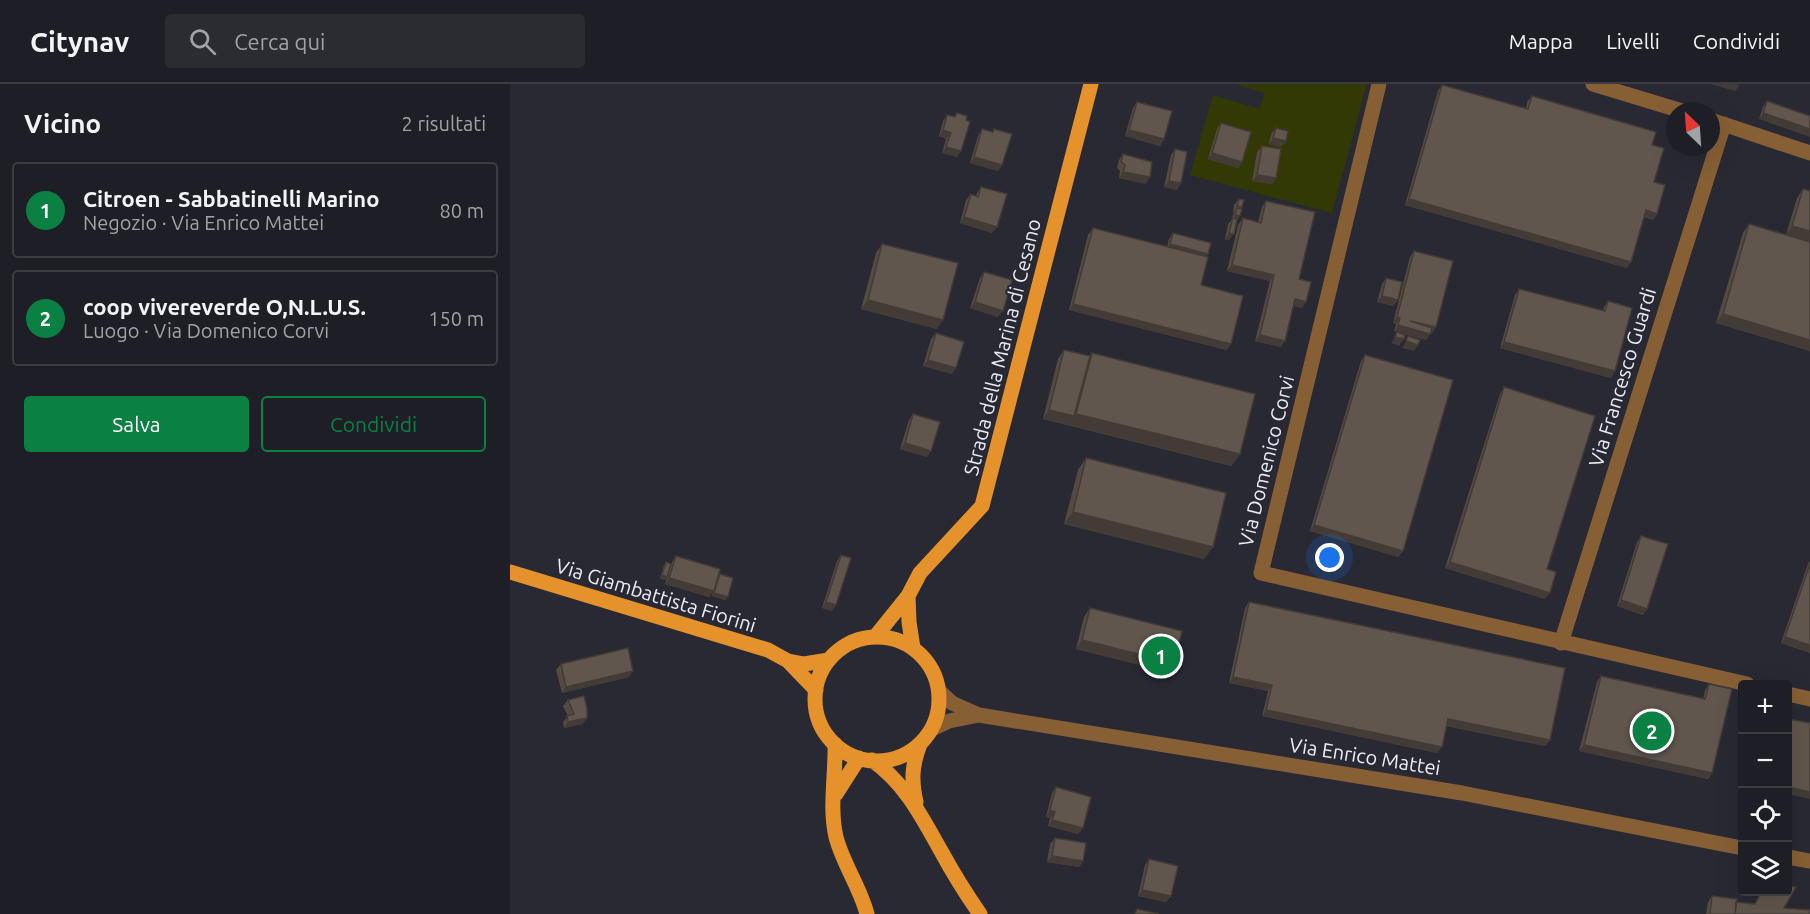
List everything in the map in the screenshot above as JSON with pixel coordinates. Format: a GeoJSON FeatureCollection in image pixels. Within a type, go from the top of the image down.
{"type":"FeatureCollection","features":[{"type":"Feature","properties":{"kind":"main road","name":"Strada della Marina di Cesano"},"geometry":{"type":"LineString","coordinates":[[876,637],[908,596],[920,573],[982,506],[1091,84]]}},
{"type":"Feature","properties":{"kind":"main road","name":"Via Giambattista Fiorini"},"geometry":{"type":"LineString","coordinates":[[510,572],[768,650],[788,661],[816,690]]}},
{"type":"Feature","properties":{"kind":"main road"},"geometry":{"type":"LineString","coordinates":[[908,596],[913,648]]}},
{"type":"Feature","properties":{"kind":"main road"},"geometry":{"type":"LineString","coordinates":[[866,759],[889,760],[906,754],[920,744],[932,729],[938,711],[939,691],[935,675],[926,660],[913,648],[895,639],[876,637],[858,640],[842,648],[829,660],[820,675],[816,690],[819,719],[825,733],[835,744],[846,752],[866,759],[887,771],[897,781],[917,808],[942,854],[980,914]]}},
{"type":"Feature","properties":{"kind":"main road","name":"Via Giambattista Fiorini"},"geometry":{"type":"LineString","coordinates":[[788,661],[804,664],[829,660]]}},
{"type":"Feature","properties":{"kind":"main road"},"geometry":{"type":"LineString","coordinates":[[835,744],[833,817],[836,837],[863,897],[867,914]]}},
{"type":"Feature","properties":{"kind":"main road"},"geometry":{"type":"LineString","coordinates":[[917,808],[912,784],[913,764],[920,744]]}},
{"type":"Feature","properties":{"kind":"main road"},"geometry":{"type":"LineString","coordinates":[[834,796],[866,759]]}},
{"type":"Feature","properties":{"kind":"street","name":"Via Domenico Corvi"},"geometry":{"type":"LineString","coordinates":[[1379,84],[1261,573],[1738,682]]}},
{"type":"Feature","properties":{"kind":"street"},"geometry":{"type":"LineString","coordinates":[[1593,84],[1666,106]]}},
{"type":"Feature","properties":{"kind":"street"},"geometry":{"type":"LineString","coordinates":[[1720,123],[1810,153]]}},
{"type":"Feature","properties":{"kind":"street","name":"Via Francesco Guardi"},"geometry":{"type":"LineString","coordinates":[[1560,643],[1708,156]]}},
{"type":"Feature","properties":{"kind":"street","name":"Via Enrico Mattei"},"geometry":{"type":"LineString","coordinates":[[939,691],[952,703],[978,715],[1462,793],[1738,847]]}},
{"type":"Feature","properties":{"kind":"street"},"geometry":{"type":"LineString","coordinates":[[1792,695],[1810,699]]}},
{"type":"Feature","properties":{"kind":"street","name":"Via Enrico Mattei"},"geometry":{"type":"LineString","coordinates":[[932,729],[949,721],[978,715]]}},
{"type":"Feature","properties":{"kind":"street"},"geometry":{"type":"LineString","coordinates":[[1792,858],[1810,861]]}},
{"type":"Feature","properties":{"kind":"green space"},"geometry":{"type":"Polygon","coordinates":[[[1235,84],[1367,84],[1332,213],[1190,175],[1213,95],[1260,109],[1264,93],[1235,84]]]}},
{"type":"Feature","properties":{"kind":"building"},"geometry":{"type":"Polygon","coordinates":[[[1442,85],[1528,109],[1532,96],[1656,132],[1652,145],[1664,148],[1654,182],[1665,185],[1657,214],[1646,210],[1631,262],[1409,199],[1442,85]]]}},
{"type":"Feature","properties":{"kind":"building"},"geometry":{"type":"Polygon","coordinates":[[[1767,101],[1810,116],[1810,129],[1763,113],[1767,101]]]}},
{"type":"Feature","properties":{"kind":"building"},"geometry":{"type":"Polygon","coordinates":[[[1137,102],[1172,111],[1164,139],[1129,130],[1137,102]]]}},
{"type":"Feature","properties":{"kind":"building"},"geometry":{"type":"Polygon","coordinates":[[[957,113],[967,116],[966,120],[970,122],[961,151],[946,147],[951,133],[943,130],[947,115],[955,117],[957,113]]]}},
{"type":"Feature","properties":{"kind":"building"},"geometry":{"type":"Polygon","coordinates":[[[1221,123],[1251,132],[1242,162],[1212,153],[1221,123]]]}},
{"type":"Feature","properties":{"kind":"building"},"geometry":{"type":"Polygon","coordinates":[[[1276,128],[1288,131],[1286,141],[1273,138],[1276,128]]]}},
{"type":"Feature","properties":{"kind":"building"},"geometry":{"type":"Polygon","coordinates":[[[982,129],[993,132],[994,129],[1012,134],[1002,165],[974,157],[982,129]]]}},
{"type":"Feature","properties":{"kind":"building"},"geometry":{"type":"Polygon","coordinates":[[[1262,146],[1281,149],[1276,178],[1257,175],[1262,146]]]}},
{"type":"Feature","properties":{"kind":"building"},"geometry":{"type":"Polygon","coordinates":[[[1175,149],[1187,152],[1181,183],[1169,181],[1175,149]]]}},
{"type":"Feature","properties":{"kind":"building"},"geometry":{"type":"Polygon","coordinates":[[[1123,154],[1152,162],[1150,177],[1123,172],[1125,165],[1121,162],[1123,154]]]}},
{"type":"Feature","properties":{"kind":"building"},"geometry":{"type":"Polygon","coordinates":[[[981,187],[1007,194],[997,227],[964,217],[971,194],[978,197],[981,187]]]}},
{"type":"Feature","properties":{"kind":"building"},"geometry":{"type":"Polygon","coordinates":[[[1803,189],[1810,191],[1810,231],[1792,226],[1803,189]]]}},
{"type":"Feature","properties":{"kind":"building"},"geometry":{"type":"Polygon","coordinates":[[[1239,199],[1244,200],[1242,207],[1237,206],[1239,199]]]}},
{"type":"Feature","properties":{"kind":"building"},"geometry":{"type":"Polygon","coordinates":[[[1266,201],[1315,212],[1299,279],[1311,282],[1306,302],[1295,299],[1285,341],[1260,335],[1274,275],[1232,265],[1243,218],[1261,223],[1266,201]]]}},
{"type":"Feature","properties":{"kind":"building"},"geometry":{"type":"Polygon","coordinates":[[[1237,208],[1242,209],[1240,216],[1235,215],[1237,208]]]}},
{"type":"Feature","properties":{"kind":"building"},"geometry":{"type":"Polygon","coordinates":[[[1233,218],[1237,219],[1234,234],[1229,233],[1233,218]]]}},
{"type":"Feature","properties":{"kind":"building"},"geometry":{"type":"Polygon","coordinates":[[[1749,224],[1810,242],[1810,340],[1723,314],[1749,224]]]}},
{"type":"Feature","properties":{"kind":"building"},"geometry":{"type":"Polygon","coordinates":[[[1093,228],[1208,257],[1201,285],[1243,296],[1231,344],[1073,304],[1093,228]]]}},
{"type":"Feature","properties":{"kind":"building"},"geometry":{"type":"Polygon","coordinates":[[[1173,233],[1211,243],[1208,254],[1170,244],[1173,233]]]}},
{"type":"Feature","properties":{"kind":"building"},"geometry":{"type":"Polygon","coordinates":[[[882,244],[958,263],[943,320],[868,300],[882,244]]]}},
{"type":"Feature","properties":{"kind":"building"},"geometry":{"type":"Polygon","coordinates":[[[1414,251],[1453,261],[1436,327],[1410,321],[1432,328],[1430,334],[1398,325],[1400,318],[1397,317],[1414,251]]]}},
{"type":"Feature","properties":{"kind":"building"},"geometry":{"type":"Polygon","coordinates":[[[984,272],[1012,280],[1003,311],[975,302],[984,272]]]}},
{"type":"Feature","properties":{"kind":"building"},"geometry":{"type":"Polygon","coordinates":[[[1386,278],[1402,282],[1398,300],[1382,296],[1386,278]]]}},
{"type":"Feature","properties":{"kind":"building"},"geometry":{"type":"Polygon","coordinates":[[[1519,289],[1605,311],[1608,301],[1632,308],[1615,371],[1504,342],[1519,289]]]}},
{"type":"Feature","properties":{"kind":"building"},"geometry":{"type":"Polygon","coordinates":[[[1397,332],[1405,335],[1404,339],[1395,337],[1397,332]]]}},
{"type":"Feature","properties":{"kind":"building"},"geometry":{"type":"Polygon","coordinates":[[[936,333],[964,342],[956,368],[928,360],[936,333]]]}},
{"type":"Feature","properties":{"kind":"building"},"geometry":{"type":"Polygon","coordinates":[[[1408,336],[1420,340],[1418,345],[1406,341],[1408,336]]]}},
{"type":"Feature","properties":{"kind":"building"},"geometry":{"type":"Polygon","coordinates":[[[1064,350],[1090,356],[1074,416],[1049,410],[1064,350]]]}},
{"type":"Feature","properties":{"kind":"building"},"geometry":{"type":"Polygon","coordinates":[[[1092,353],[1255,394],[1240,454],[1076,414],[1092,353]]]}},
{"type":"Feature","properties":{"kind":"building"},"geometry":{"type":"Polygon","coordinates":[[[1365,355],[1453,380],[1403,551],[1314,525],[1365,355]]]}},
{"type":"Feature","properties":{"kind":"building"},"geometry":{"type":"Polygon","coordinates":[[[1504,387],[1595,416],[1547,569],[1556,572],[1550,593],[1450,562],[1504,387]]]}},
{"type":"Feature","properties":{"kind":"building"},"geometry":{"type":"Polygon","coordinates":[[[913,414],[940,422],[931,451],[905,443],[913,414]]]}},
{"type":"Feature","properties":{"kind":"building"},"geometry":{"type":"Polygon","coordinates":[[[1086,458],[1226,493],[1213,547],[1073,512],[1086,458]]]}},
{"type":"Feature","properties":{"kind":"building"},"geometry":{"type":"Polygon","coordinates":[[[1641,536],[1668,544],[1647,609],[1621,600],[1641,536]]]}},
{"type":"Feature","properties":{"kind":"building"},"geometry":{"type":"Polygon","coordinates":[[[841,555],[851,558],[836,605],[826,602],[841,555]]]}},
{"type":"Feature","properties":{"kind":"building"},"geometry":{"type":"Polygon","coordinates":[[[676,556],[720,569],[714,591],[669,578],[676,556]]]}},
{"type":"Feature","properties":{"kind":"building"},"geometry":{"type":"Polygon","coordinates":[[[666,562],[671,564],[667,577],[662,575],[666,562]]]}},
{"type":"Feature","properties":{"kind":"building"},"geometry":{"type":"Polygon","coordinates":[[[1810,564],[1810,645],[1785,637],[1810,564]]]}},
{"type":"Feature","properties":{"kind":"building"},"geometry":{"type":"Polygon","coordinates":[[[720,574],[733,578],[728,597],[714,593],[720,574]]]}},
{"type":"Feature","properties":{"kind":"building"},"geometry":{"type":"Polygon","coordinates":[[[1249,602],[1565,668],[1550,740],[1448,719],[1442,747],[1266,710],[1272,685],[1233,677],[1249,602]]]}},
{"type":"Feature","properties":{"kind":"building"},"geometry":{"type":"Polygon","coordinates":[[[1090,608],[1182,631],[1174,663],[1082,640],[1090,608]]]}},
{"type":"Feature","properties":{"kind":"building"},"geometry":{"type":"Polygon","coordinates":[[[628,648],[633,671],[566,687],[561,664],[628,648]]]}},
{"type":"Feature","properties":{"kind":"building"},"geometry":{"type":"Polygon","coordinates":[[[1601,676],[1705,699],[1709,684],[1732,689],[1712,773],[1584,745],[1601,676]]]}},
{"type":"Feature","properties":{"kind":"building"},"geometry":{"type":"Polygon","coordinates":[[[584,696],[587,718],[568,722],[567,716],[574,714],[568,700],[584,696]]]}},
{"type":"Feature","properties":{"kind":"building"},"geometry":{"type":"Polygon","coordinates":[[[1792,720],[1810,723],[1810,792],[1792,788],[1792,720]]]}},
{"type":"Feature","properties":{"kind":"building"},"geometry":{"type":"Polygon","coordinates":[[[1056,787],[1091,797],[1083,828],[1052,820],[1055,812],[1050,810],[1056,787]]]}},
{"type":"Feature","properties":{"kind":"building"},"geometry":{"type":"Polygon","coordinates":[[[1055,838],[1086,843],[1083,861],[1052,856],[1055,838]]]}},
{"type":"Feature","properties":{"kind":"building"},"geometry":{"type":"Polygon","coordinates":[[[1149,859],[1178,866],[1171,896],[1142,890],[1149,859]]]}},
{"type":"Feature","properties":{"kind":"building"},"geometry":{"type":"Polygon","coordinates":[[[1712,896],[1737,899],[1735,914],[1710,914],[1712,896]]]}},
{"type":"Feature","properties":{"kind":"building"},"geometry":{"type":"Polygon","coordinates":[[[1759,896],[1791,896],[1784,908],[1810,910],[1810,914],[1735,914],[1736,902],[1755,904],[1759,896]]]}},
{"type":"Feature","properties":{"kind":"building"},"geometry":{"type":"Polygon","coordinates":[[[1137,909],[1159,914],[1135,914],[1137,909]]]}},
{"type":"Feature","properties":{"kind":"place","name":"Citroen - Sabbatinelli Marino"},"geometry":{"type":"Point","coordinates":[1161,656]}},
{"type":"Feature","properties":{"kind":"place","name":"coop vivereverde O,N.L.U.S."},"geometry":{"type":"Point","coordinates":[1652,731]}}]}
